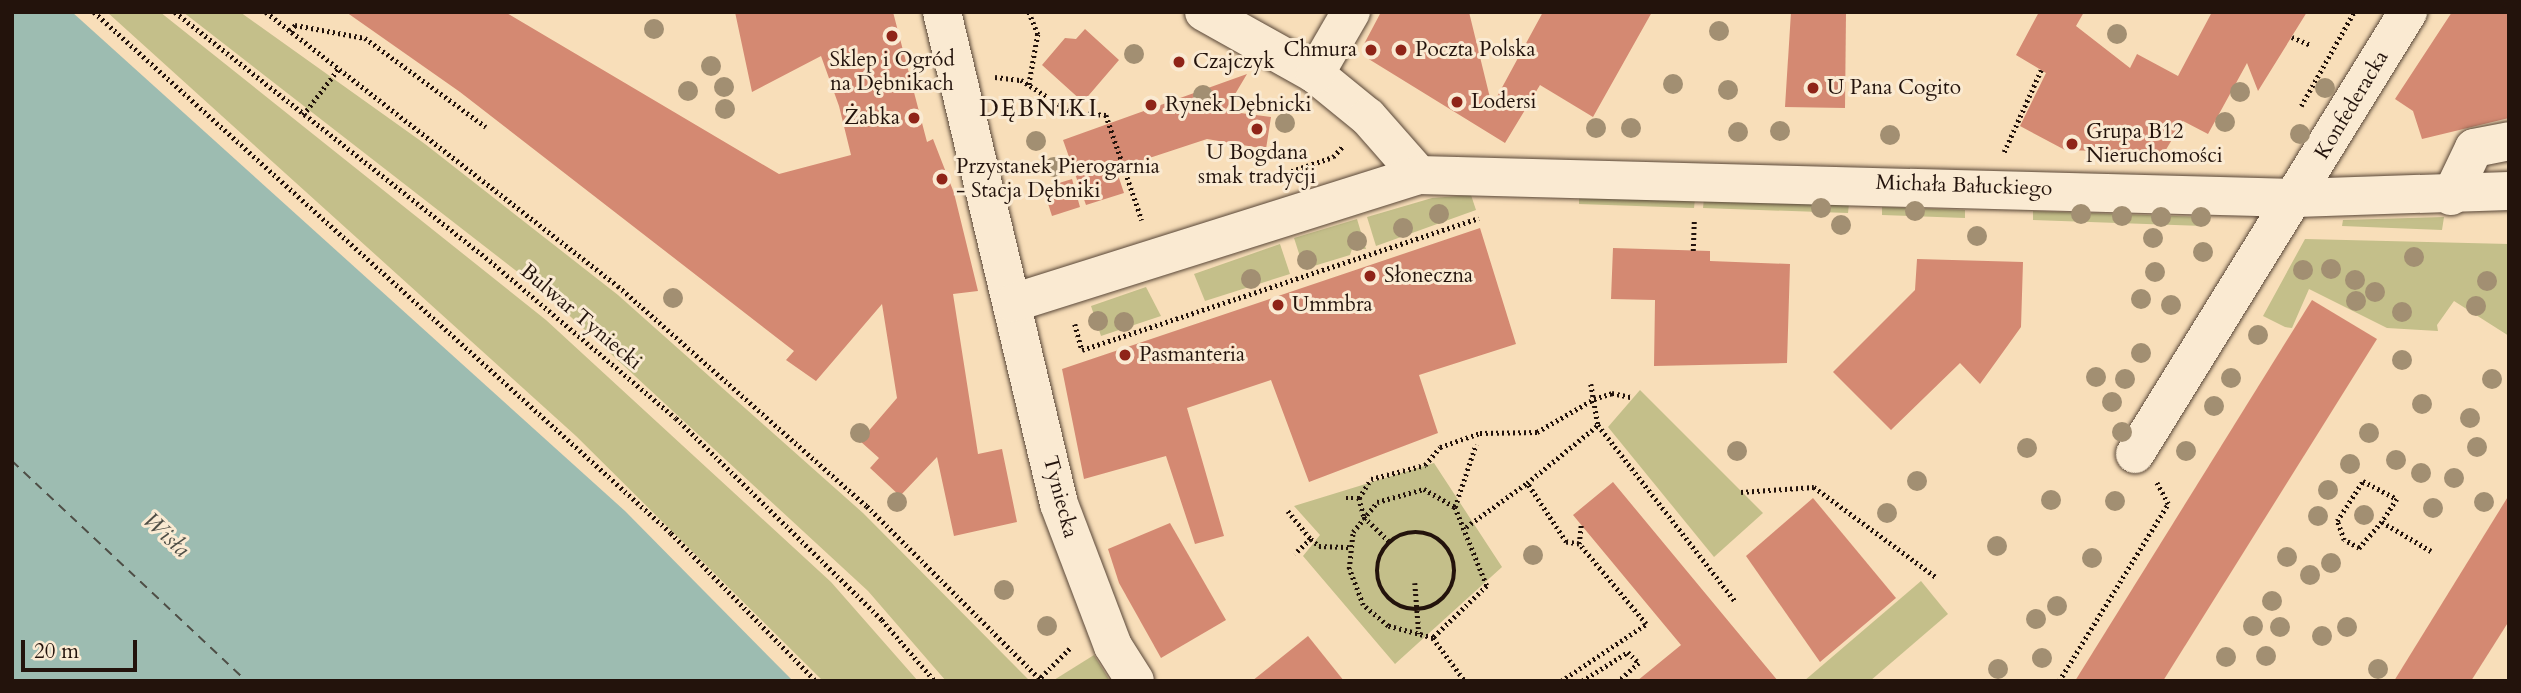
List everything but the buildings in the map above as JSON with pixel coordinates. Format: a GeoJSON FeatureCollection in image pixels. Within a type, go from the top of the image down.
{"type":"FeatureCollection","features":[{"type":"Feature","properties":{"kind":"street"},"geometry":{"type":"LineString","coordinates":[[942,12],[1013,303],[1419,175],[1368,117],[1315,74],[1205,12]]}},
{"type":"Feature","properties":{"kind":"street"},"geometry":{"type":"LineString","coordinates":[[1315,74],[1351,12]]}},
{"type":"Feature","properties":{"kind":"street","name":"Konfederacka"},"geometry":{"type":"LineString","coordinates":[[2143,463],[2408,12]]}},
{"type":"Feature","properties":{"kind":"street"},"geometry":{"type":"LineString","coordinates":[[2451,196],[2474,148],[2509,141]]}},
{"type":"Feature","properties":{"kind":"street","name":"Michała Bałuckiego"},"geometry":{"type":"LineString","coordinates":[[1419,175],[2297,198],[2451,196],[2509,191]]}},
{"type":"Feature","properties":{"kind":"street","name":"Tyniecka"},"geometry":{"type":"LineString","coordinates":[[1013,303],[1079,566],[1113,646],[1135,681]]}},
{"type":"Feature","properties":{"kind":"path"},"geometry":{"type":"LineString","coordinates":[[94,12],[671,533],[816,681]]}},
{"type":"Feature","properties":{"kind":"path","name":"Bulwar Tyniecki"},"geometry":{"type":"LineString","coordinates":[[175,12],[490,261],[676,418],[882,620],[934,681]]}},
{"type":"Feature","properties":{"kind":"path"},"geometry":{"type":"LineString","coordinates":[[266,12],[649,312],[867,506],[1039,680],[1077,640]]}},
{"type":"Feature","properties":{"kind":"path"},"geometry":{"type":"LineString","coordinates":[[1029,12],[1038,34],[1029,85]]}},
{"type":"Feature","properties":{"kind":"path"},"geometry":{"type":"LineString","coordinates":[[2295,119],[2321,62],[2354,12]]}},
{"type":"Feature","properties":{"kind":"path"},"geometry":{"type":"LineString","coordinates":[[290,31],[295,25],[365,38],[486,127]]}},
{"type":"Feature","properties":{"kind":"path"},"geometry":{"type":"LineString","coordinates":[[2292,37],[2311,45]]}},
{"type":"Feature","properties":{"kind":"path"},"geometry":{"type":"LineString","coordinates":[[303,115],[339,68]]}},
{"type":"Feature","properties":{"kind":"path"},"geometry":{"type":"LineString","coordinates":[[988,69],[994,91]]}},
{"type":"Feature","properties":{"kind":"path"},"geometry":{"type":"LineString","coordinates":[[2002,156],[2041,70]]}},
{"type":"Feature","properties":{"kind":"path"},"geometry":{"type":"LineString","coordinates":[[991,78],[1029,85],[1071,112],[1106,114],[1142,220]]}},
{"type":"Feature","properties":{"kind":"path"},"geometry":{"type":"LineString","coordinates":[[1282,174],[1333,157],[1347,142]]}},
{"type":"Feature","properties":{"kind":"path"},"geometry":{"type":"LineString","coordinates":[[1993,155],[2015,156]]}},
{"type":"Feature","properties":{"kind":"path"},"geometry":{"type":"LineString","coordinates":[[1072,312],[1083,350],[1494,213]]}},
{"type":"Feature","properties":{"kind":"path"},"geometry":{"type":"LineString","coordinates":[[1130,224],[1155,216]]}},
{"type":"Feature","properties":{"kind":"path"},"geometry":{"type":"LineString","coordinates":[[1693,251],[1694,218]]}},
{"type":"Feature","properties":{"kind":"path"},"geometry":{"type":"LineString","coordinates":[[1591,384],[1598,425],[1735,601]]}},
{"type":"Feature","properties":{"kind":"path"},"geometry":{"type":"LineString","coordinates":[[1390,542],[1364,517],[1359,498],[1371,479],[1425,465],[1440,447],[1480,433],[1537,432],[1594,399],[1612,393],[1631,397]]}},
{"type":"Feature","properties":{"kind":"path"},"geometry":{"type":"LineString","coordinates":[[1466,527],[1527,483],[1598,425]]}},
{"type":"Feature","properties":{"kind":"path"},"geometry":{"type":"LineString","coordinates":[[1455,507],[1476,444]]}},
{"type":"Feature","properties":{"kind":"path"},"geometry":{"type":"LineString","coordinates":[[2059,681],[2168,504],[2143,463]]}},
{"type":"Feature","properties":{"kind":"path"},"geometry":{"type":"LineString","coordinates":[[2363,481],[2397,499],[2382,522],[2359,548],[2344,540],[2337,521],[2363,481]]}},
{"type":"Feature","properties":{"kind":"path"},"geometry":{"type":"LineString","coordinates":[[1527,483],[1566,542],[1579,544],[1646,624],[1561,681]]}},
{"type":"Feature","properties":{"kind":"path"},"geometry":{"type":"LineString","coordinates":[[1741,492],[1814,487],[1936,577]]}},
{"type":"Feature","properties":{"kind":"path"},"geometry":{"type":"LineString","coordinates":[[1433,638],[1487,586],[1466,527],[1455,507],[1423,489],[1377,502],[1364,517],[1352,547],[1349,569],[1363,605],[1388,626],[1433,638],[1465,681]]}},
{"type":"Feature","properties":{"kind":"path"},"geometry":{"type":"LineString","coordinates":[[1346,498],[1359,498]]}},
{"type":"Feature","properties":{"kind":"path"},"geometry":{"type":"LineString","coordinates":[[1288,510],[1319,546],[1352,547]]}},
{"type":"Feature","properties":{"kind":"path"},"geometry":{"type":"LineString","coordinates":[[2382,522],[2431,551]]}},
{"type":"Feature","properties":{"kind":"path"},"geometry":{"type":"LineString","coordinates":[[1579,544],[1581,525]]}},
{"type":"Feature","properties":{"kind":"path"},"geometry":{"type":"LineString","coordinates":[[1405,534],[1428,534],[1445,545],[1455,568],[1454,584],[1446,599],[1415,610],[1394,603],[1377,579],[1379,556],[1390,542],[1405,534]]}},
{"type":"Feature","properties":{"kind":"path"},"geometry":{"type":"LineString","coordinates":[[1295,554],[1311,539]]}},
{"type":"Feature","properties":{"kind":"path"},"geometry":{"type":"LineString","coordinates":[[1415,583],[1415,610],[1419,634]]}},
{"type":"Feature","properties":{"kind":"path"},"geometry":{"type":"LineString","coordinates":[[1582,681],[1628,652],[1639,663],[1619,681]]}},
{"type":"Feature","properties":{"kind":"shaded area"},"geometry":{"type":"Polygon","coordinates":[[[107,12],[160,12],[546,320],[831,582],[918,681],[823,681],[576,436],[107,12]]]}},
{"type":"Feature","properties":{"kind":"shaded area"},"geometry":{"type":"Polygon","coordinates":[[[183,12],[240,12],[425,144],[618,295],[863,513],[1030,681],[946,681],[868,591],[546,294],[183,12]]]}},
{"type":"Feature","properties":{"kind":"shaded area"},"geometry":{"type":"Polygon","coordinates":[[[1579,194],[1695,199],[1694,208],[1579,204],[1579,194]]]}},
{"type":"Feature","properties":{"kind":"shaded area"},"geometry":{"type":"Polygon","coordinates":[[[1471,195],[1476,210],[1376,246],[1367,217],[1432,198],[1471,195]]]}},
{"type":"Feature","properties":{"kind":"shaded area"},"geometry":{"type":"Polygon","coordinates":[[[1704,198],[1849,204],[1848,213],[1703,208],[1704,198]]]}},
{"type":"Feature","properties":{"kind":"shaded area"},"geometry":{"type":"Polygon","coordinates":[[[1882,207],[1965,210],[1965,218],[1882,215],[1882,207]]]}},
{"type":"Feature","properties":{"kind":"shaded area"},"geometry":{"type":"Polygon","coordinates":[[[2033,211],[2204,217],[2203,226],[2033,220],[2033,211]]]}},
{"type":"Feature","properties":{"kind":"shaded area"},"geometry":{"type":"Polygon","coordinates":[[[2444,217],[2442,230],[2342,226],[2343,220],[2444,217]]]}},
{"type":"Feature","properties":{"kind":"shaded area"},"geometry":{"type":"Polygon","coordinates":[[[1357,219],[1366,249],[1352,249],[1350,255],[1304,269],[1294,238],[1357,219]]]}},
{"type":"Feature","properties":{"kind":"shaded area"},"geometry":{"type":"Polygon","coordinates":[[[2305,239],[2509,244],[2509,336],[2454,301],[2437,325],[2438,331],[2387,328],[2309,289],[2292,328],[2285,327],[2263,316],[2305,239]]]}},
{"type":"Feature","properties":{"kind":"shaded area"},"geometry":{"type":"Polygon","coordinates":[[[1280,244],[1290,274],[1205,301],[1194,274],[1280,244]]]}},
{"type":"Feature","properties":{"kind":"shaded area"},"geometry":{"type":"Polygon","coordinates":[[[1146,287],[1161,316],[1101,336],[1091,306],[1146,287]]]}},
{"type":"Feature","properties":{"kind":"shaded area"},"geometry":{"type":"Polygon","coordinates":[[[1640,390],[1763,513],[1714,557],[1608,427],[1640,390]]]}},
{"type":"Feature","properties":{"kind":"shaded area"},"geometry":{"type":"Polygon","coordinates":[[[1434,463],[1502,567],[1395,664],[1303,556],[1320,535],[1294,506],[1434,463]]]}},
{"type":"Feature","properties":{"kind":"shaded area"},"geometry":{"type":"Polygon","coordinates":[[[1921,581],[1948,614],[1870,681],[1804,681],[1921,581]]]}},
{"type":"Feature","properties":{"kind":"shaded area"},"geometry":{"type":"Polygon","coordinates":[[[1094,655],[1110,681],[1054,680],[1094,655]]]}},
{"type":"Feature","properties":{"kind":"water","name":"Wisła"},"geometry":{"type":"Polygon","coordinates":[[[12,12],[72,12],[625,511],[793,681],[12,681],[12,12]]]}},
{"type":"Feature","properties":{"kind":"ferry route"},"geometry":{"type":"LineString","coordinates":[[12,461],[246,681]]}},
{"type":"Feature","properties":{"kind":"place","name":"Sklep i Ogród na Dębnikach"},"geometry":{"type":"Point","coordinates":[892,36]}},
{"type":"Feature","properties":{"kind":"place","name":"Chmura"},"geometry":{"type":"Point","coordinates":[1371,50]}},
{"type":"Feature","properties":{"kind":"place","name":"Poczta Polska"},"geometry":{"type":"Point","coordinates":[1401,50]}},
{"type":"Feature","properties":{"kind":"place","name":"Czajczyk"},"geometry":{"type":"Point","coordinates":[1179,62]}},
{"type":"Feature","properties":{"kind":"place","name":"U Pana Cogito"},"geometry":{"type":"Point","coordinates":[1813,88]}},
{"type":"Feature","properties":{"kind":"place","name":"Lodersi"},"geometry":{"type":"Point","coordinates":[1457,102]}},
{"type":"Feature","properties":{"kind":"place","name":"Rynek Dębnicki"},"geometry":{"type":"Point","coordinates":[1151,105]}},
{"type":"Feature","properties":{"kind":"place","name":"Żabka"},"geometry":{"type":"Point","coordinates":[914,118]}},
{"type":"Feature","properties":{"kind":"place","name":"U Bogdana smak tradycji"},"geometry":{"type":"Point","coordinates":[1257,129]}},
{"type":"Feature","properties":{"kind":"place","name":"Grupa B12 Nieruchomości"},"geometry":{"type":"Point","coordinates":[2072,144]}},
{"type":"Feature","properties":{"kind":"place","name":"Przystanek Pierogarnia - Stacja Dębniki"},"geometry":{"type":"Point","coordinates":[942,179]}},
{"type":"Feature","properties":{"kind":"place","name":"Słoneczna"},"geometry":{"type":"Point","coordinates":[1370,276]}},
{"type":"Feature","properties":{"kind":"place","name":"Ummbra"},"geometry":{"type":"Point","coordinates":[1278,305]}},
{"type":"Feature","properties":{"kind":"place","name":"Pasmanteria"},"geometry":{"type":"Point","coordinates":[1125,355]}},
{"type":"Feature","properties":{"kind":"district","name":"DĘBNIKI"},"geometry":{"type":"Point","coordinates":[1039,109]}}]}
